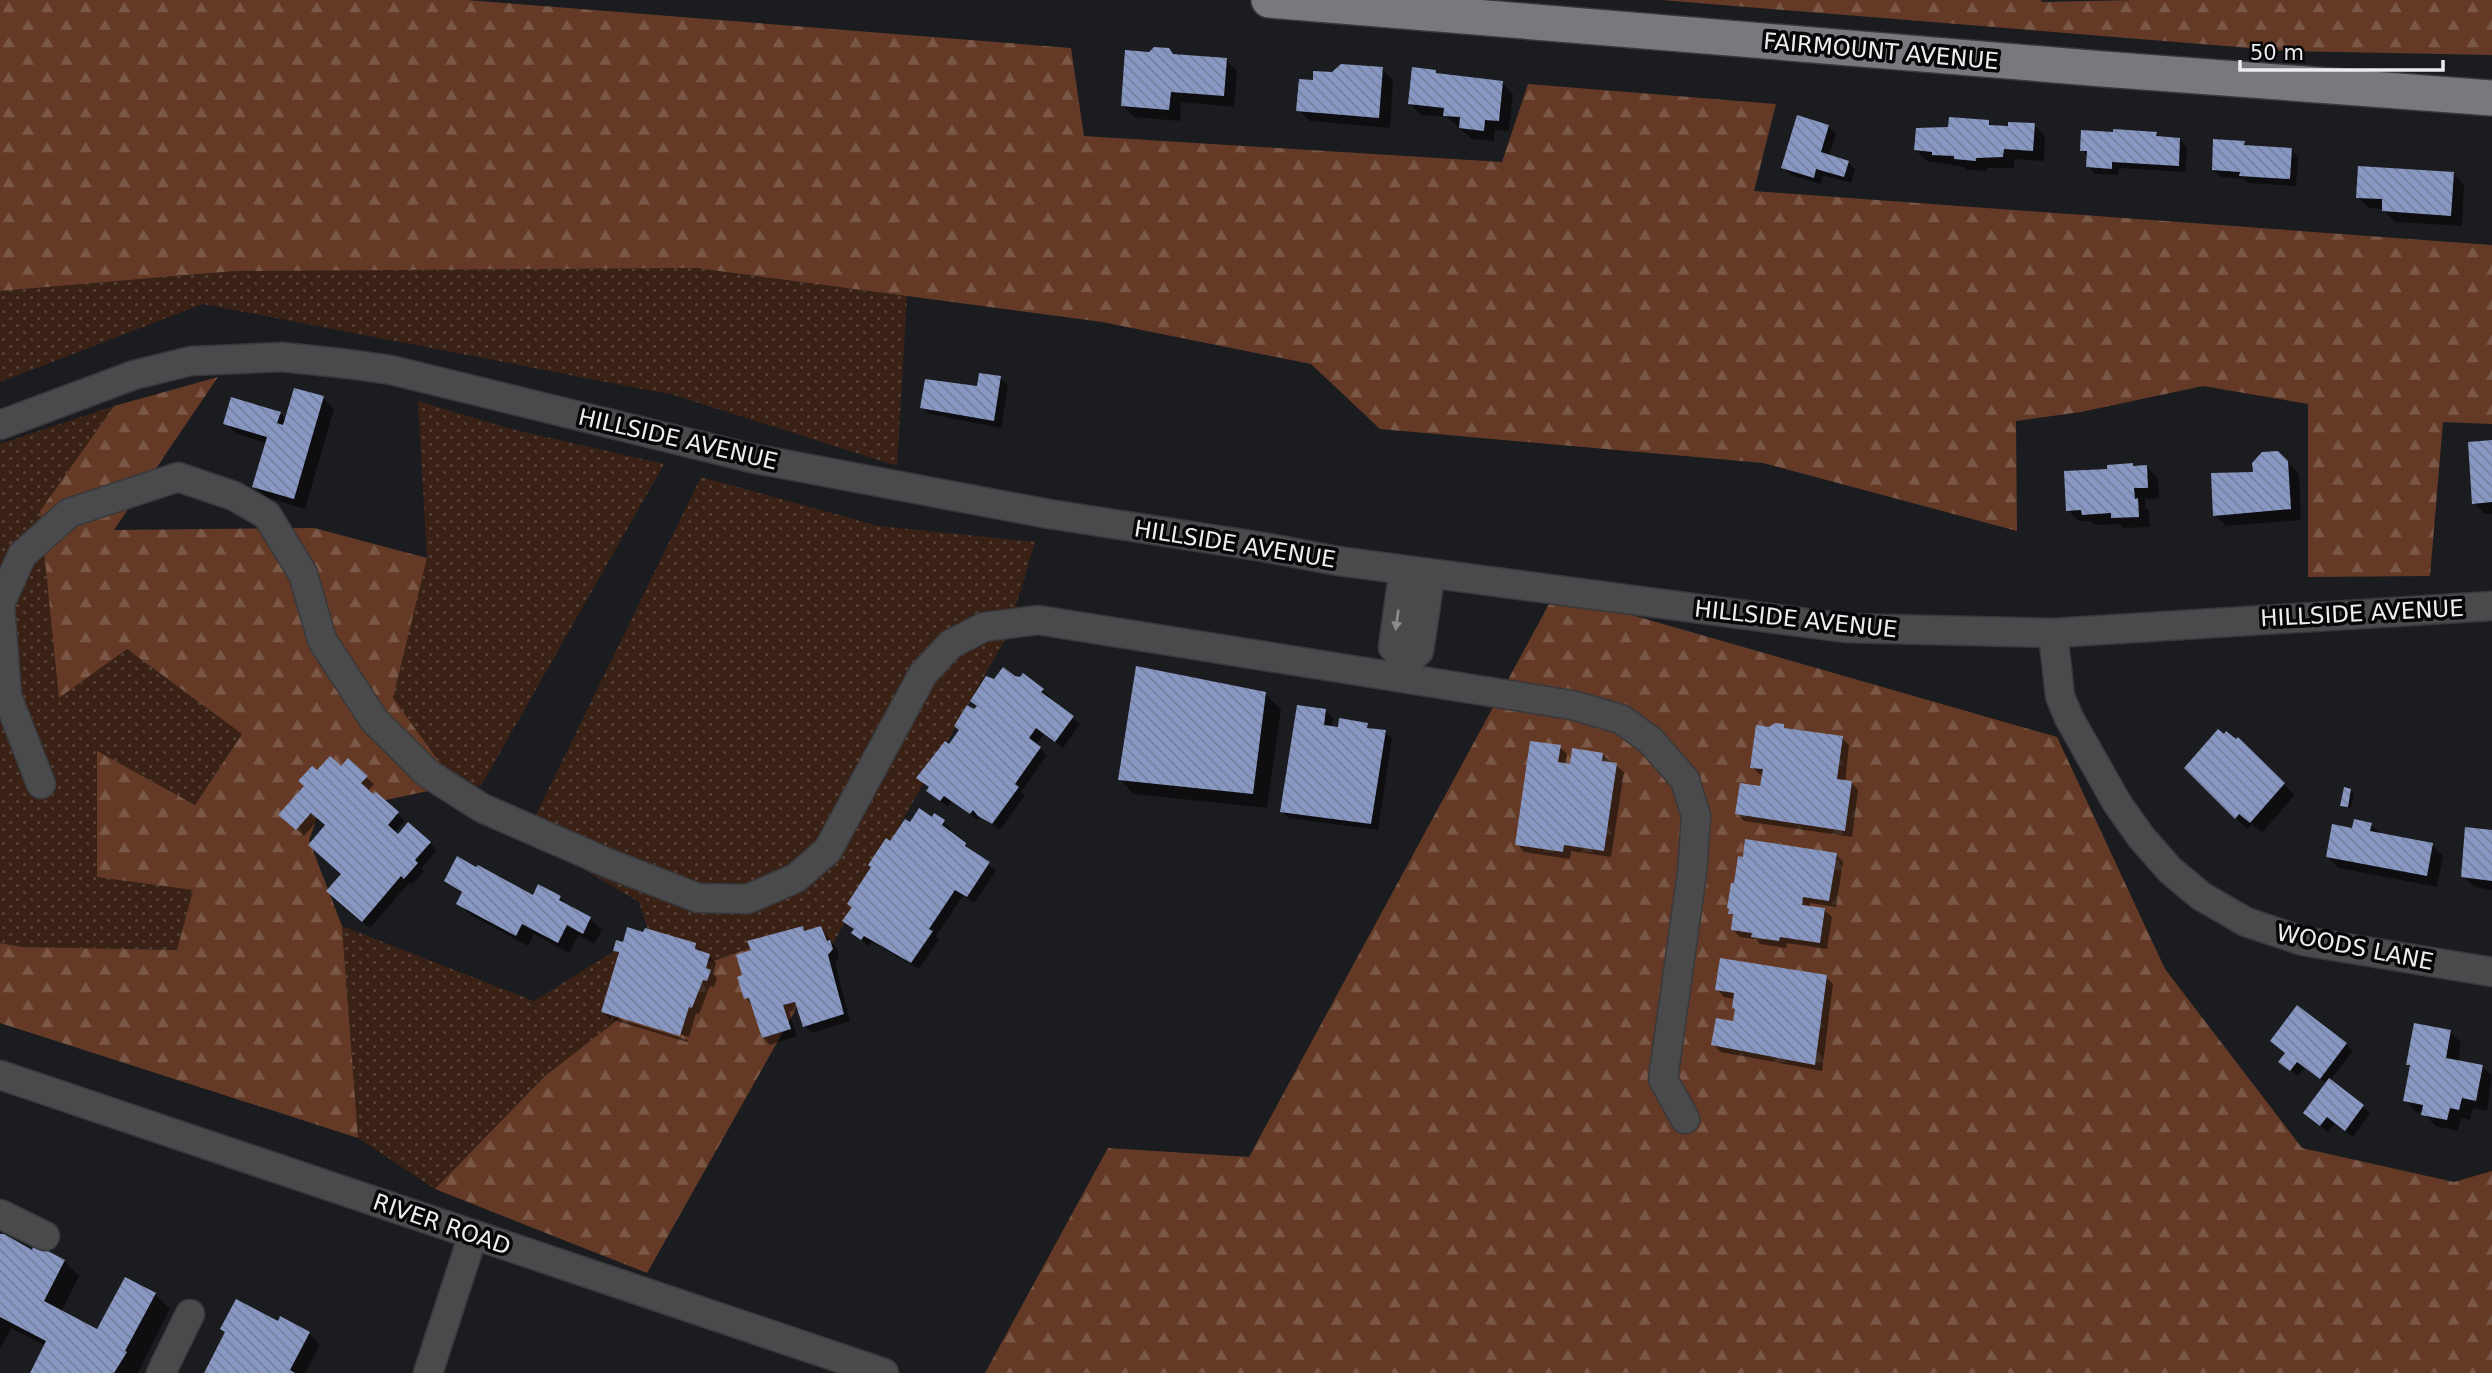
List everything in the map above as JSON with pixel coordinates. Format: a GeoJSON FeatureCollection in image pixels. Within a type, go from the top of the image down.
{"type":"FeatureCollection","features":[{"type":"Feature","properties":{"kind":"main road","name":"FAIRMOUNT AVENUE"},"geometry":{"type":"LineString","coordinates":[[1269,0],[1355,4],[2104,69],[2492,98]]}},
{"type":"Feature","properties":{"kind":"street","name":"HILLSIDE AVENUE"},"geometry":{"type":"LineString","coordinates":[[0,425],[134,374],[191,361],[282,357],[391,370],[699,447],[1049,514],[1417,577],[1846,628],[2053,633],[2492,606]]}},
{"type":"Feature","properties":{"kind":"street"},"geometry":{"type":"LineString","coordinates":[[41,784],[7,696],[0,604],[22,555],[69,513],[178,477],[234,496],[267,515],[303,574],[322,640],[374,720],[427,773],[482,808],[610,864],[698,898],[748,899],[796,878],[828,850],[923,674],[951,644],[984,627],[1038,620],[1405,670],[1572,705],[1622,719],[1651,741],[1685,780],[1696,816],[1692,873],[1663,1079],[1685,1119]]}},
{"type":"Feature","properties":{"kind":"street"},"geometry":{"type":"LineString","coordinates":[[1405,670],[1394,647],[1401,589],[1417,577]]}},
{"type":"Feature","properties":{"kind":"street","name":"WOODS LANE"},"geometry":{"type":"LineString","coordinates":[[2053,633],[2060,696],[2069,718],[2117,803],[2141,837],[2170,870],[2202,897],[2246,922],[2303,942],[2492,972]]}},
{"type":"Feature","properties":{"kind":"street","name":"RIVER ROAD"},"geometry":{"type":"LineString","coordinates":[[0,1075],[884,1373]]}},
{"type":"Feature","properties":{"kind":"street"},"geometry":{"type":"LineString","coordinates":[[0,1214],[45,1236]]}},
{"type":"Feature","properties":{"kind":"street"},"geometry":{"type":"LineString","coordinates":[[428,1373],[474,1235]]}},
{"type":"Feature","properties":{"kind":"street"},"geometry":{"type":"LineString","coordinates":[[161,1373],[190,1314]]}},
{"type":"Feature","properties":{"kind":"shaded area"},"geometry":{"type":"Polygon","coordinates":[[[696,268],[907,296],[897,466],[674,395],[203,304],[0,382],[0,291],[235,271],[696,268]]]}},
{"type":"Feature","properties":{"kind":"shaded area"},"geometry":{"type":"Polygon","coordinates":[[[418,401],[511,429],[664,464],[481,786],[456,785],[392,698],[427,558],[418,401]]]}},
{"type":"Feature","properties":{"kind":"shaded area"},"geometry":{"type":"Polygon","coordinates":[[[114,406],[40,511],[60,697],[127,649],[242,734],[195,805],[97,752],[193,890],[177,950],[22,947],[0,943],[0,444],[114,406]]]}},
{"type":"Feature","properties":{"kind":"shaded area"},"geometry":{"type":"Polygon","coordinates":[[[701,477],[879,526],[1035,542],[1007,636],[827,954],[546,1076],[435,1189],[358,1138],[342,926],[534,1001],[648,930],[639,902],[526,835],[701,477]]]}},
{"type":"Feature","properties":{"kind":"green space"},"geometry":{"type":"Polygon","coordinates":[[[0,0],[467,0],[1071,48],[1084,136],[1502,162],[1528,84],[1776,104],[1754,191],[2492,245],[2492,424],[2443,422],[2430,576],[2308,577],[2308,404],[2203,386],[2081,412],[2016,421],[2017,531],[1763,463],[1380,429],[1311,364],[1102,322],[696,268],[235,271],[0,291],[0,0]]]}},
{"type":"Feature","properties":{"kind":"green space"},"geometry":{"type":"Polygon","coordinates":[[[1662,0],[2492,0],[2492,55],[2287,51],[1662,0]]]}},
{"type":"Feature","properties":{"kind":"green space"},"geometry":{"type":"Polygon","coordinates":[[[218,377],[114,530],[314,528],[427,558],[393,698],[456,785],[386,800],[327,791],[309,840],[342,926],[358,1138],[0,1023],[0,943],[22,947],[177,950],[193,890],[97,877],[97,751],[195,805],[242,734],[127,649],[59,698],[40,511],[114,406],[218,377]]]}},
{"type":"Feature","properties":{"kind":"green space"},"geometry":{"type":"Polygon","coordinates":[[[1555,593],[2057,737],[2165,969],[2302,1148],[2454,1182],[2492,1171],[2492,1373],[985,1373],[1108,1148],[1249,1157],[1555,593]]]}},
{"type":"Feature","properties":{"kind":"green space"},"geometry":{"type":"Polygon","coordinates":[[[762,944],[827,954],[647,1273],[435,1189],[545,1076],[677,974],[762,944]]]}},
{"type":"Feature","properties":{"kind":"building"},"geometry":{"type":"Polygon","coordinates":[[[1154,47],[1169,48],[1173,54],[1227,58],[1224,96],[1171,92],[1169,110],[1121,106],[1125,50],[1149,52],[1154,47]]]}},
{"type":"Feature","properties":{"kind":"building"},"geometry":{"type":"Polygon","coordinates":[[[1341,64],[1383,67],[1379,118],[1296,111],[1299,79],[1313,80],[1313,71],[1332,72],[1341,64]]]}},
{"type":"Feature","properties":{"kind":"building"},"geometry":{"type":"Polygon","coordinates":[[[1412,67],[1436,70],[1436,73],[1503,81],[1499,121],[1485,120],[1484,131],[1459,128],[1460,117],[1443,116],[1444,108],[1408,104],[1412,67]]]}},
{"type":"Feature","properties":{"kind":"building"},"geometry":{"type":"Polygon","coordinates":[[[1797,115],[1829,125],[1821,152],[1849,161],[1844,177],[1816,169],[1814,178],[1781,168],[1797,115]]]}},
{"type":"Feature","properties":{"kind":"building"},"geometry":{"type":"Polygon","coordinates":[[[1949,117],[1989,120],[1989,125],[2008,126],[2008,122],[2035,123],[2033,151],[2004,149],[2003,157],[1976,158],[1976,161],[1914,150],[1916,128],[1948,127],[1949,117]]]}},
{"type":"Feature","properties":{"kind":"building"},"geometry":{"type":"Polygon","coordinates":[[[2113,129],[2157,132],[2156,136],[2180,138],[2179,166],[2112,162],[2112,169],[2086,167],[2087,151],[2080,151],[2081,130],[2113,132],[2113,129]]]}},
{"type":"Feature","properties":{"kind":"building"},"geometry":{"type":"Polygon","coordinates":[[[2213,139],[2245,141],[2244,145],[2292,148],[2290,179],[2239,176],[2240,172],[2212,170],[2213,139]]]}},
{"type":"Feature","properties":{"kind":"building"},"geometry":{"type":"Polygon","coordinates":[[[2358,166],[2454,172],[2451,216],[2382,211],[2382,199],[2356,198],[2358,166]]]}},
{"type":"Feature","properties":{"kind":"building"},"geometry":{"type":"Polygon","coordinates":[[[979,373],[1001,376],[994,421],[920,408],[925,379],[977,386],[979,373]]]}},
{"type":"Feature","properties":{"kind":"building"},"geometry":{"type":"Polygon","coordinates":[[[294,388],[324,396],[294,499],[252,487],[267,437],[223,424],[231,397],[281,412],[277,423],[283,425],[294,388]]]}},
{"type":"Feature","properties":{"kind":"building"},"geometry":{"type":"Polygon","coordinates":[[[2492,440],[2492,502],[2472,504],[2468,442],[2492,440]]]}},
{"type":"Feature","properties":{"kind":"building"},"geometry":{"type":"Polygon","coordinates":[[[2278,451],[2288,461],[2291,509],[2213,516],[2211,473],[2253,472],[2252,463],[2262,452],[2278,451]]]}},
{"type":"Feature","properties":{"kind":"building"},"geometry":{"type":"Polygon","coordinates":[[[2133,463],[2133,466],[2147,465],[2148,488],[2134,488],[2135,499],[2138,498],[2139,517],[2111,518],[2111,513],[2082,515],[2081,510],[2066,511],[2064,471],[2107,469],[2107,465],[2133,463]]]}},
{"type":"Feature","properties":{"kind":"building"},"geometry":{"type":"Polygon","coordinates":[[[1136,666],[1266,692],[1253,794],[1118,780],[1136,666]]]}},
{"type":"Feature","properties":{"kind":"building"},"geometry":{"type":"Polygon","coordinates":[[[1003,667],[1015,676],[1020,677],[1023,673],[1044,689],[1041,692],[1074,716],[1055,742],[1036,728],[1029,738],[1041,747],[1015,784],[1019,787],[992,824],[973,810],[970,814],[944,796],[940,801],[926,791],[929,787],[916,778],[945,741],[949,744],[959,730],[954,726],[967,705],[974,709],[977,706],[970,701],[986,676],[994,679],[1003,667]]]}},
{"type":"Feature","properties":{"kind":"building"},"geometry":{"type":"Polygon","coordinates":[[[1297,705],[1326,709],[1324,725],[1338,727],[1339,718],[1368,723],[1367,728],[1386,730],[1371,824],[1280,812],[1297,705]]]}},
{"type":"Feature","properties":{"kind":"building"},"geometry":{"type":"Polygon","coordinates":[[[1775,723],[1784,724],[1784,728],[1843,736],[1837,779],[1852,781],[1845,831],[1735,814],[1740,783],[1760,786],[1763,769],[1750,768],[1756,725],[1769,727],[1775,723]]]}},
{"type":"Feature","properties":{"kind":"building"},"geometry":{"type":"Polygon","coordinates":[[[2218,729],[2224,734],[2226,731],[2236,739],[2238,737],[2285,783],[2250,823],[2239,814],[2235,819],[2184,768],[2218,729]]]}},
{"type":"Feature","properties":{"kind":"building"},"geometry":{"type":"Polygon","coordinates":[[[1530,741],[1561,745],[1558,762],[1570,764],[1572,748],[1603,753],[1602,761],[1617,763],[1604,851],[1564,845],[1563,852],[1515,845],[1530,741]]]}},
{"type":"Feature","properties":{"kind":"building"},"geometry":{"type":"Polygon","coordinates":[[[330,756],[341,766],[348,758],[368,776],[361,783],[399,812],[388,825],[398,834],[408,822],[431,842],[415,860],[418,863],[404,879],[401,876],[362,922],[326,891],[341,874],[308,845],[325,825],[311,813],[296,830],[278,815],[304,786],[298,781],[312,766],[317,770],[330,756]]]}},
{"type":"Feature","properties":{"kind":"building"},"geometry":{"type":"Polygon","coordinates":[[[2344,787],[2351,789],[2348,807],[2340,806],[2344,787]]]}},
{"type":"Feature","properties":{"kind":"building"},"geometry":{"type":"Polygon","coordinates":[[[919,808],[932,817],[934,813],[945,820],[942,825],[966,843],[965,846],[990,862],[967,897],[955,890],[929,929],[933,931],[911,963],[864,936],[861,940],[851,933],[854,929],[842,921],[852,907],[847,904],[886,838],[890,841],[905,819],[910,822],[919,808]]]}},
{"type":"Feature","properties":{"kind":"building"},"geometry":{"type":"Polygon","coordinates":[[[2354,819],[2372,823],[2370,831],[2433,843],[2427,876],[2326,857],[2332,824],[2352,828],[2354,819]]]}},
{"type":"Feature","properties":{"kind":"building"},"geometry":{"type":"Polygon","coordinates":[[[2465,827],[2492,830],[2492,881],[2461,877],[2465,827]]]}},
{"type":"Feature","properties":{"kind":"building"},"geometry":{"type":"Polygon","coordinates":[[[1745,839],[1837,853],[1829,901],[1803,897],[1802,905],[1825,908],[1820,943],[1780,937],[1779,941],[1751,937],[1752,933],[1731,930],[1733,914],[1728,914],[1727,908],[1738,856],[1743,857],[1745,839]]]}},
{"type":"Feature","properties":{"kind":"building"},"geometry":{"type":"Polygon","coordinates":[[[457,856],[533,895],[538,884],[561,896],[559,900],[591,917],[583,934],[567,925],[558,943],[522,924],[516,936],[456,904],[462,892],[444,881],[457,856]]]}},
{"type":"Feature","properties":{"kind":"building"},"geometry":{"type":"Polygon","coordinates":[[[803,926],[804,931],[821,926],[827,941],[830,940],[833,949],[828,955],[844,1014],[803,1027],[795,1002],[783,1005],[791,1029],[762,1038],[749,998],[744,999],[737,977],[742,975],[736,955],[751,950],[747,941],[803,926]]]}},
{"type":"Feature","properties":{"kind":"building"},"geometry":{"type":"Polygon","coordinates":[[[627,927],[643,932],[645,928],[696,943],[695,949],[710,954],[706,968],[711,970],[707,981],[703,980],[692,1008],[689,1007],[680,1036],[601,1012],[619,952],[613,951],[616,940],[623,942],[627,927]]]}},
{"type":"Feature","properties":{"kind":"building"},"geometry":{"type":"Polygon","coordinates":[[[1720,958],[1827,975],[1815,1065],[1711,1045],[1716,1018],[1733,1021],[1735,1009],[1732,1008],[1734,993],[1715,990],[1720,958]]]}},
{"type":"Feature","properties":{"kind":"building"},"geometry":{"type":"Polygon","coordinates":[[[2297,1005],[2347,1043],[2320,1079],[2297,1062],[2290,1071],[2278,1062],[2285,1053],[2270,1041],[2297,1005]]]}},
{"type":"Feature","properties":{"kind":"building"},"geometry":{"type":"Polygon","coordinates":[[[2414,1023],[2451,1030],[2446,1058],[2483,1065],[2476,1101],[2462,1098],[2459,1110],[2450,1108],[2447,1120],[2421,1115],[2423,1105],[2403,1101],[2414,1023]]]}},
{"type":"Feature","properties":{"kind":"building"},"geometry":{"type":"Polygon","coordinates":[[[2329,1078],[2364,1105],[2345,1131],[2327,1117],[2320,1126],[2303,1113],[2329,1078]]]}},
{"type":"Feature","properties":{"kind":"building"},"geometry":{"type":"Polygon","coordinates":[[[0,1234],[32,1250],[34,1244],[65,1260],[44,1301],[97,1329],[125,1277],[156,1293],[114,1373],[30,1373],[46,1341],[0,1317],[0,1234]]]}},
{"type":"Feature","properties":{"kind":"building"},"geometry":{"type":"Polygon","coordinates":[[[236,1299],[278,1321],[280,1316],[310,1332],[290,1370],[295,1373],[204,1373],[225,1332],[220,1329],[236,1299]]]}}]}
